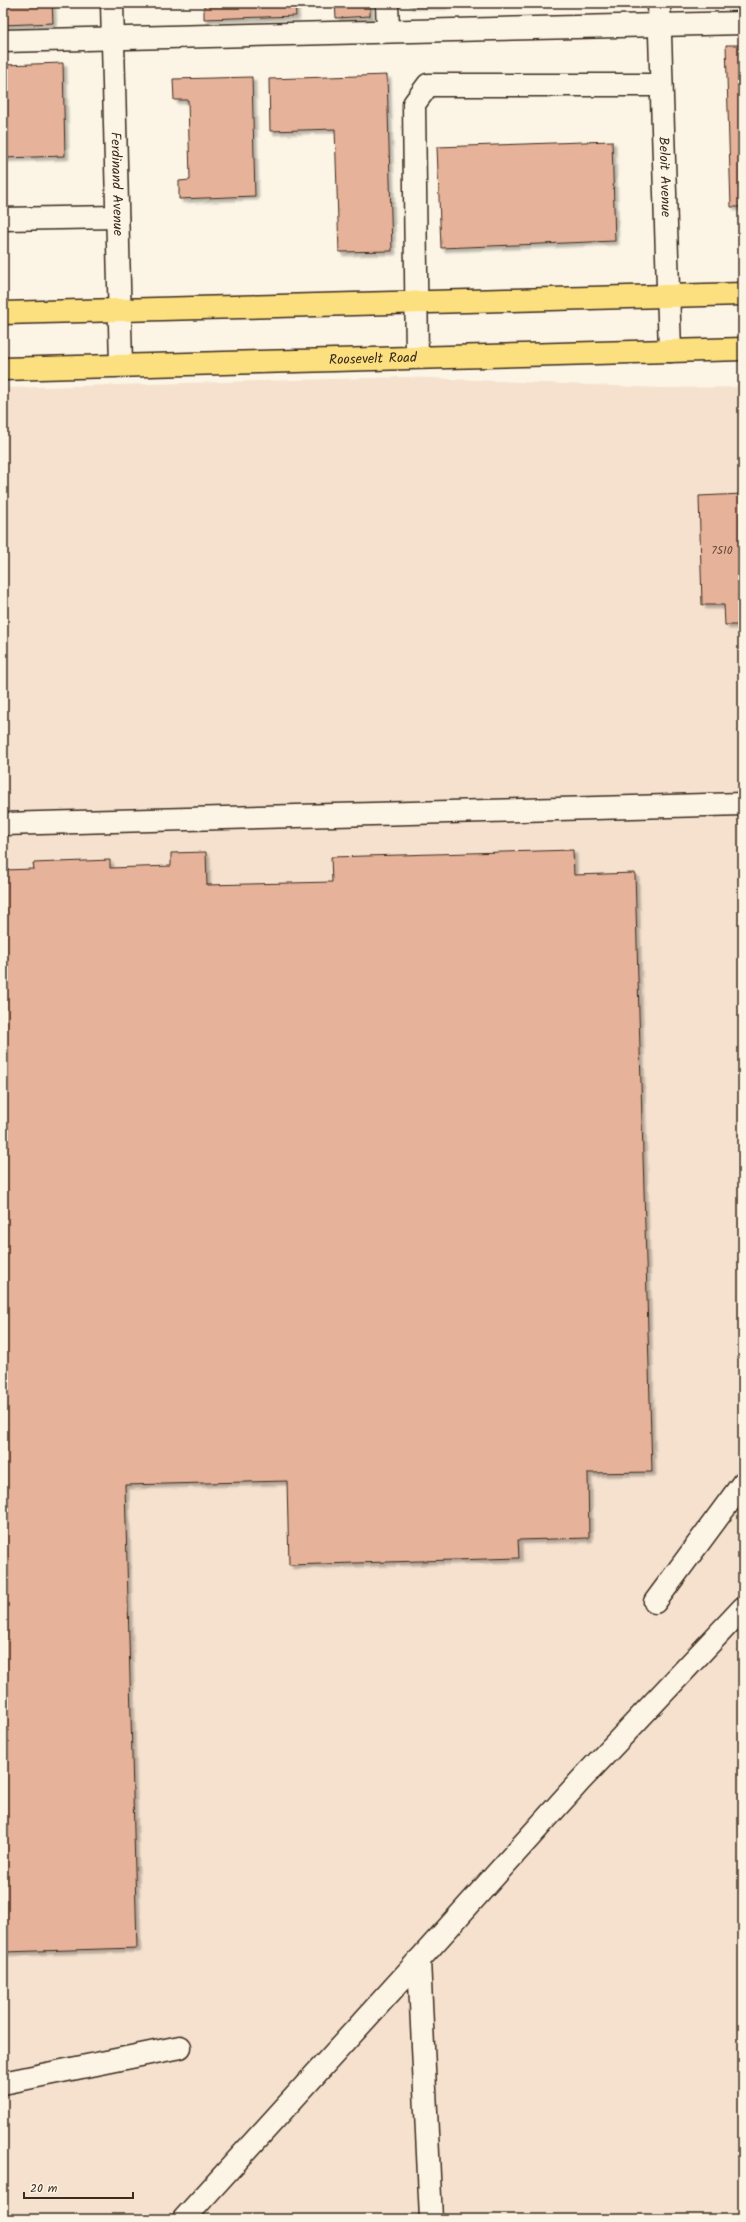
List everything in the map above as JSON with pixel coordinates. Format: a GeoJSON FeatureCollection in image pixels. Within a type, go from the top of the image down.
{"type":"FeatureCollection","features":[{"type":"Feature","properties":{"kind":"main road"},"geometry":{"type":"LineString","coordinates":[[3,313],[743,294]]}},
{"type":"Feature","properties":{"kind":"main road","name":"Roosevelt Road"},"geometry":{"type":"LineString","coordinates":[[3,369],[743,349]]}},
{"type":"Feature","properties":{"kind":"street","name":"Ferdinand Avenue"},"geometry":{"type":"LineString","coordinates":[[112,3],[120,365]]}},
{"type":"Feature","properties":{"kind":"street"},"geometry":{"type":"LineString","coordinates":[[387,3],[388,31]]}},
{"type":"Feature","properties":{"kind":"street","name":"Beloit Avenue"},"geometry":{"type":"LineString","coordinates":[[659,3],[670,351]]}},
{"type":"Feature","properties":{"kind":"street"},"geometry":{"type":"LineString","coordinates":[[3,41],[743,23]]}},
{"type":"Feature","properties":{"kind":"street"},"geometry":{"type":"LineString","coordinates":[[417,357],[414,104],[428,84],[661,84]]}},
{"type":"Feature","properties":{"kind":"street"},"geometry":{"type":"LineString","coordinates":[[3,219],[117,217]]}},
{"type":"Feature","properties":{"kind":"street"},"geometry":{"type":"LineString","coordinates":[[3,824],[743,804]]}},
{"type":"Feature","properties":{"kind":"street"},"geometry":{"type":"LineString","coordinates":[[655,1602],[743,1483]]}},
{"type":"Feature","properties":{"kind":"street"},"geometry":{"type":"LineString","coordinates":[[184,2219],[581,1780],[743,1608]]}},
{"type":"Feature","properties":{"kind":"street"},"geometry":{"type":"LineString","coordinates":[[419,1960],[431,2219]]}},
{"type":"Feature","properties":{"kind":"street"},"geometry":{"type":"LineString","coordinates":[[3,2084],[180,2047]]}},
{"type":"Feature","properties":{"kind":"shaded area"},"geometry":{"type":"Polygon","coordinates":[[[407,377],[661,388],[743,387],[743,2219],[3,2219],[3,388],[407,377]]]}},
{"type":"Feature","properties":{"kind":"building"},"geometry":{"type":"Polygon","coordinates":[[[3,3],[52,3],[53,23],[3,25],[3,3]]]}},
{"type":"Feature","properties":{"kind":"building"},"geometry":{"type":"Polygon","coordinates":[[[204,3],[295,3],[296,16],[204,19],[204,3]]]}},
{"type":"Feature","properties":{"kind":"building"},"geometry":{"type":"Polygon","coordinates":[[[335,3],[370,3],[370,16],[336,18],[335,3]]]}},
{"type":"Feature","properties":{"kind":"building"},"geometry":{"type":"Polygon","coordinates":[[[408,3],[444,3],[444,5],[408,5],[408,3]]]}},
{"type":"Feature","properties":{"kind":"building"},"geometry":{"type":"Polygon","coordinates":[[[726,45],[743,45],[743,207],[731,207],[726,45]]]}},
{"type":"Feature","properties":{"kind":"building"},"geometry":{"type":"Polygon","coordinates":[[[63,63],[65,156],[3,158],[3,65],[63,63]]]}},
{"type":"Feature","properties":{"kind":"building"},"geometry":{"type":"Polygon","coordinates":[[[387,75],[392,251],[339,252],[335,129],[270,131],[269,79],[387,75]]]}},
{"type":"Feature","properties":{"kind":"building"},"geometry":{"type":"Polygon","coordinates":[[[252,77],[255,196],[179,199],[179,181],[190,180],[188,100],[174,100],[173,79],[252,77]]]}},
{"type":"Feature","properties":{"kind":"building"},"geometry":{"type":"Polygon","coordinates":[[[612,141],[615,241],[441,248],[437,147],[612,141]]]}},
{"type":"Feature","properties":{"kind":"building"},"geometry":{"type":"Polygon","coordinates":[[[743,494],[743,625],[725,625],[724,605],[702,605],[699,496],[743,494]]]}},
{"type":"Feature","properties":{"kind":"building"},"geometry":{"type":"Polygon","coordinates":[[[573,850],[574,875],[635,873],[652,1472],[588,1473],[589,1538],[518,1540],[519,1558],[289,1565],[287,1481],[125,1485],[137,1948],[3,1952],[3,870],[34,869],[33,863],[110,860],[110,868],[171,866],[171,853],[206,852],[207,885],[332,882],[331,857],[573,850]]]}}]}
